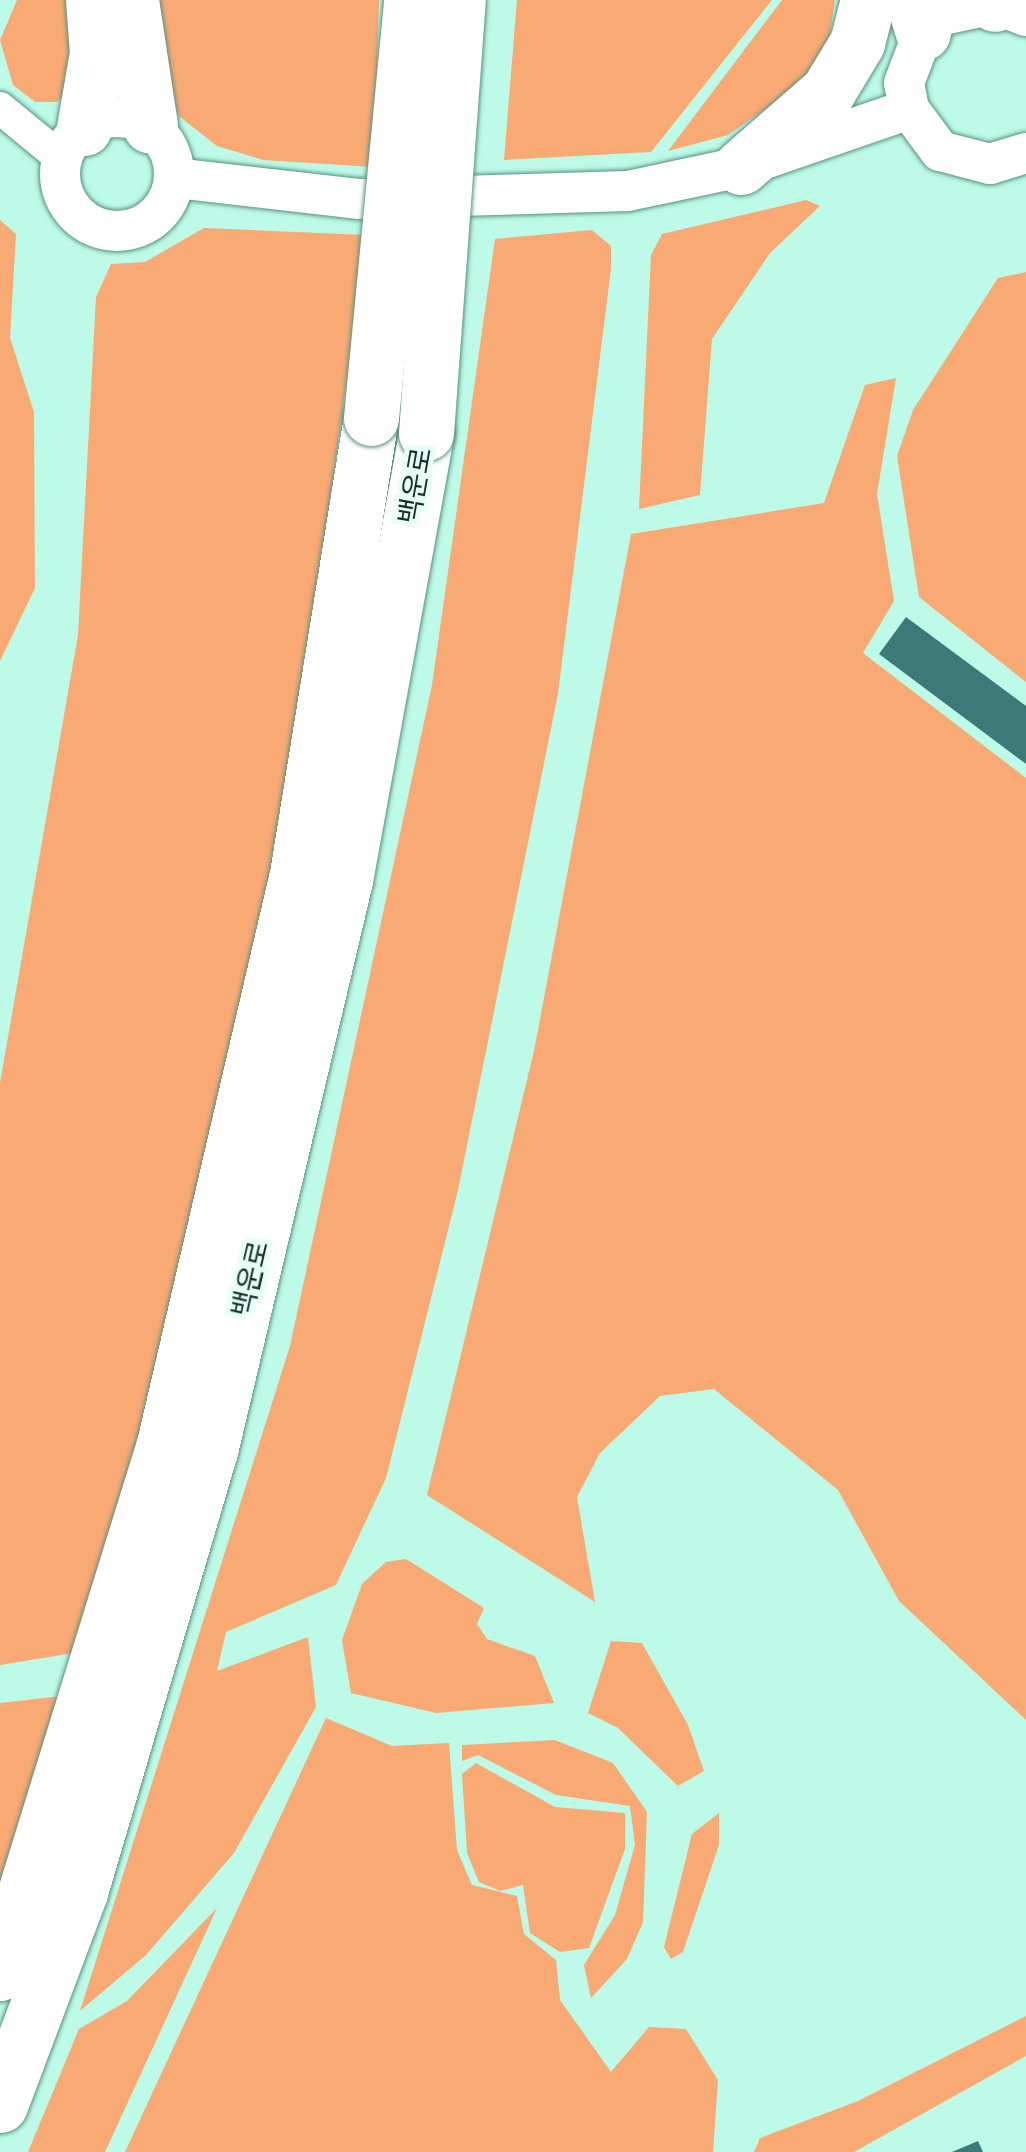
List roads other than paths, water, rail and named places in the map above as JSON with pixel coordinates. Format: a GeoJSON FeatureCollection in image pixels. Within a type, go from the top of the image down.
{"type":"FeatureCollection","features":[{"type":"Feature","properties":{"kind":"highway"},"geometry":{"type":"LineString","coordinates":[[73,143],[97,53],[93,0]]}},
{"type":"Feature","properties":{"kind":"highway"},"geometry":{"type":"LineString","coordinates":[[131,0],[150,126]]}},
{"type":"Feature","properties":{"kind":"highway","name":"백운로"},"geometry":{"type":"LineString","coordinates":[[0,1973],[164,1444],[297,874],[371,418],[411,0]]}},
{"type":"Feature","properties":{"kind":"highway","name":"백운로"},"geometry":{"type":"LineString","coordinates":[[0,2105],[80,1892],[210,1451],[345,880],[426,433],[458,0]]}},
{"type":"Feature","properties":{"kind":"highway"},"geometry":{"type":"LineString","coordinates":[[740,167],[828,91],[858,43],[868,0]]}},
{"type":"Feature","properties":{"kind":"street"},"geometry":{"type":"LineString","coordinates":[[1004,7],[918,16],[909,56],[909,109],[940,150],[964,162],[1026,153]]}},
{"type":"Feature","properties":{"kind":"street"},"geometry":{"type":"LineString","coordinates":[[0,108],[73,143]]}},
{"type":"Feature","properties":{"kind":"street"},"geometry":{"type":"LineString","coordinates":[[175,178],[360,199],[506,202],[628,191],[740,167],[909,109]]}},
{"type":"Feature","properties":{"kind":"street"},"geometry":{"type":"LineString","coordinates":[[112,116],[150,126],[175,178],[148,223],[112,232],[67,203],[73,143],[112,116]]}}]}
